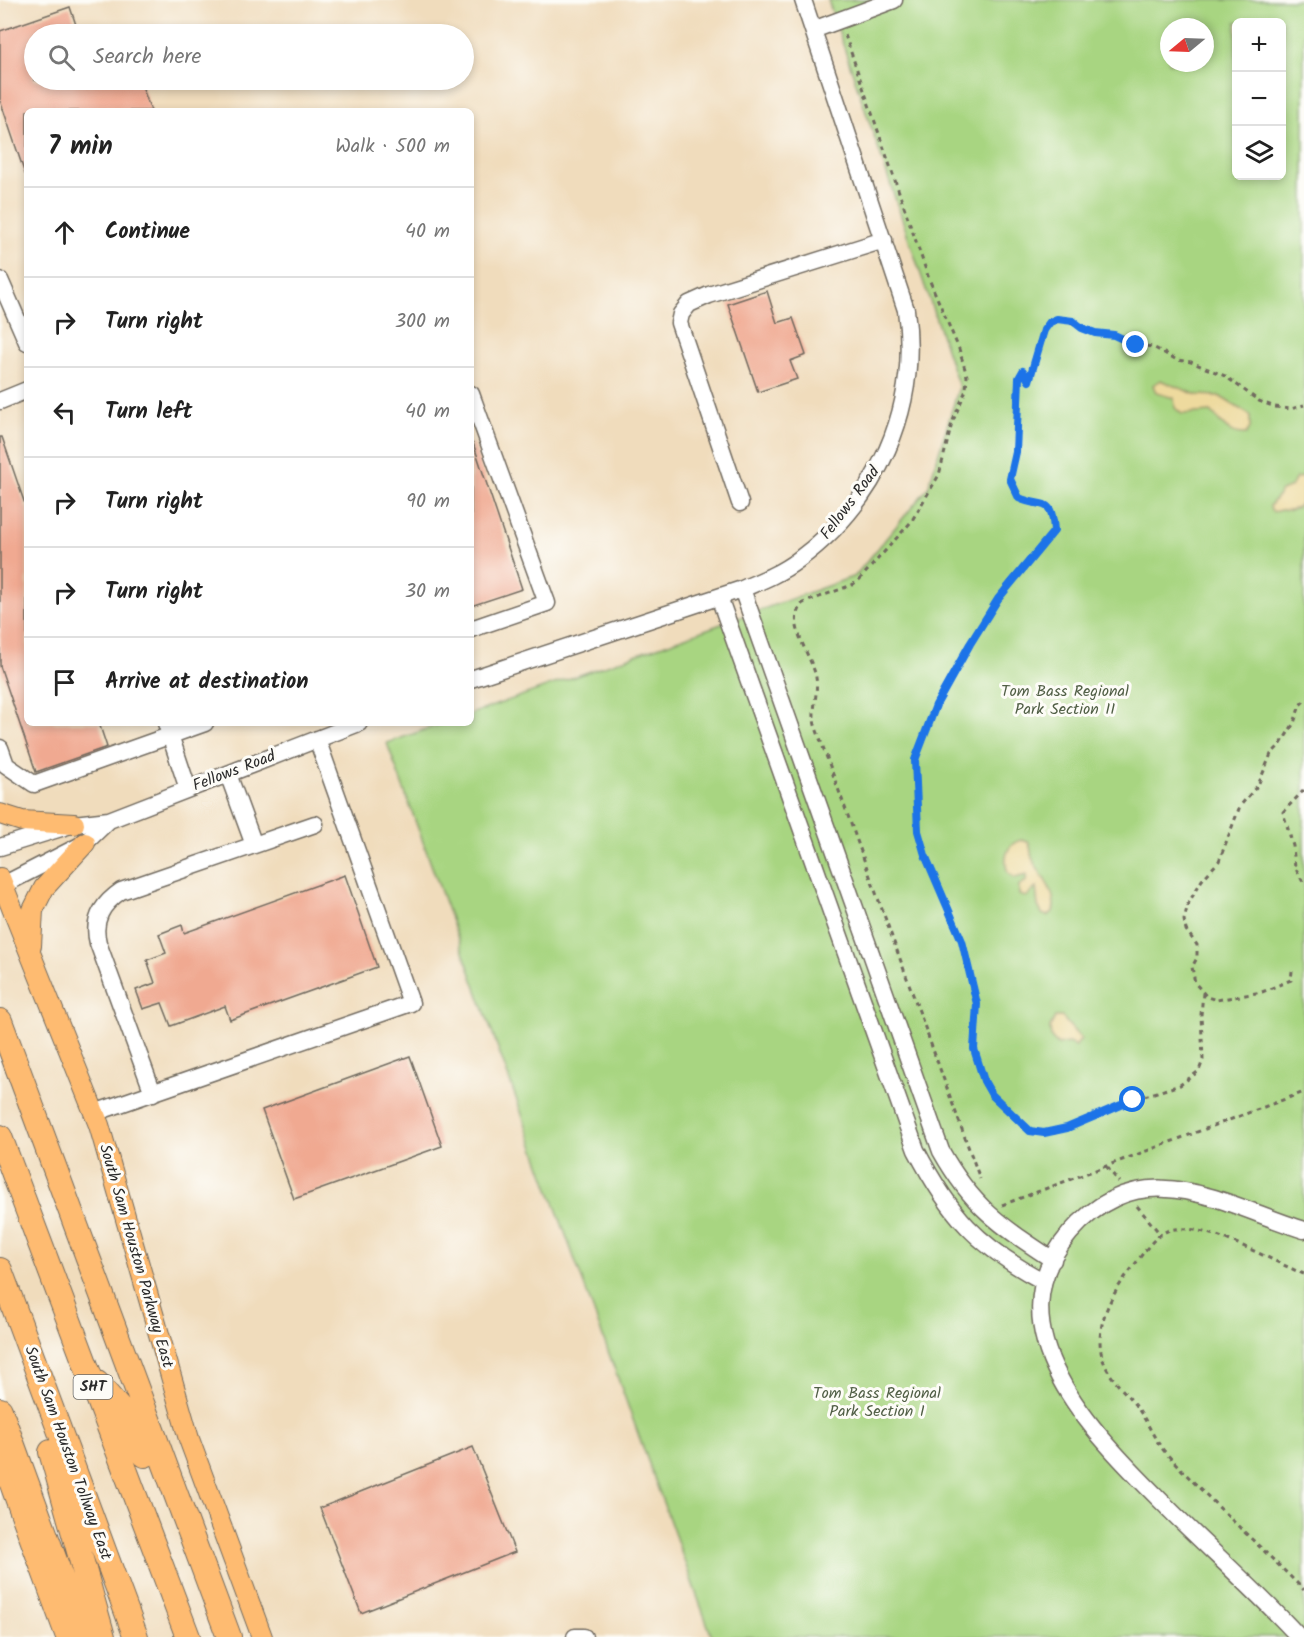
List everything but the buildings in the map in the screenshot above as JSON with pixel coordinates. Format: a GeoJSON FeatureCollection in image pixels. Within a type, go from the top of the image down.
{"type":"FeatureCollection","features":[{"type":"Feature","properties":{"kind":"highway"},"geometry":{"type":"LineString","coordinates":[[0,1021],[229,1637]]}},
{"type":"Feature","properties":{"kind":"highway","name":"SHT"},"geometry":{"type":"LineString","coordinates":[[0,1137],[86,1371],[188,1637]]}},
{"type":"Feature","properties":{"kind":"highway","name":"South Sam Houston Tollway East"},"geometry":{"type":"LineString","coordinates":[[0,1270],[136,1637]]}},
{"type":"Feature","properties":{"kind":"highway"},"geometry":{"type":"LineString","coordinates":[[0,1293],[61,1486],[103,1637]]}},
{"type":"Feature","properties":{"kind":"highway"},"geometry":{"type":"LineString","coordinates":[[86,1371],[131,1422],[159,1486],[215,1637]]}},
{"type":"Feature","properties":{"kind":"highway"},"geometry":{"type":"LineString","coordinates":[[0,1410],[83,1637]]}},
{"type":"Feature","properties":{"kind":"main road"},"geometry":{"type":"LineString","coordinates":[[0,814],[22,821],[74,824]]}},
{"type":"Feature","properties":{"kind":"main road"},"geometry":{"type":"LineString","coordinates":[[30,952],[33,910],[44,888],[85,843]]}},
{"type":"Feature","properties":{"kind":"main road","name":"South Sam Houston Parkway East"},"geometry":{"type":"LineString","coordinates":[[1,883],[94,1113],[189,1439],[262,1637]]}},
{"type":"Feature","properties":{"kind":"main road"},"geometry":{"type":"LineString","coordinates":[[0,1457],[66,1637]]}},
{"type":"Feature","properties":{"kind":"street","name":"Fellows Road"},"geometry":{"type":"LineString","coordinates":[[474,679],[742,590],[780,572],[819,544],[866,488],[898,426],[908,384],[909,334],[899,285],[803,0]]}},
{"type":"Feature","properties":{"kind":"street"},"geometry":{"type":"LineString","coordinates":[[813,30],[894,0]]}},
{"type":"Feature","properties":{"kind":"street"},"geometry":{"type":"LineString","coordinates":[[740,503],[679,323],[681,314],[689,304],[732,286],[884,240]]}},
{"type":"Feature","properties":{"kind":"street"},"geometry":{"type":"LineString","coordinates":[[0,280],[24,335]]}},
{"type":"Feature","properties":{"kind":"street"},"geometry":{"type":"LineString","coordinates":[[0,400],[24,391]]}},
{"type":"Feature","properties":{"kind":"street"},"geometry":{"type":"LineString","coordinates":[[474,402],[547,603],[474,628]]}},
{"type":"Feature","properties":{"kind":"street"},"geometry":{"type":"LineString","coordinates":[[742,590],[932,1129],[951,1168],[972,1199],[1004,1228],[1053,1260]]}},
{"type":"Feature","properties":{"kind":"street"},"geometry":{"type":"LineString","coordinates":[[719,597],[911,1137],[941,1197],[958,1219],[1021,1269],[1043,1281]]}},
{"type":"Feature","properties":{"kind":"street"},"geometry":{"type":"LineString","coordinates":[[0,747],[6,765],[34,784],[168,730],[189,726]]}},
{"type":"Feature","properties":{"kind":"street","name":"Fellows Road"},"geometry":{"type":"LineString","coordinates":[[0,847],[74,824],[109,820],[351,726]]}},
{"type":"Feature","properties":{"kind":"street"},"geometry":{"type":"LineString","coordinates":[[168,730],[189,789]]}},
{"type":"Feature","properties":{"kind":"street"},"geometry":{"type":"LineString","coordinates":[[94,1113],[411,1003],[318,739]]}},
{"type":"Feature","properties":{"kind":"street"},"geometry":{"type":"LineString","coordinates":[[228,774],[254,845]]}},
{"type":"Feature","properties":{"kind":"street","name":"Fellows Road"},"geometry":{"type":"LineString","coordinates":[[1,883],[85,843],[109,820]]}},
{"type":"Feature","properties":{"kind":"street"},"geometry":{"type":"LineString","coordinates":[[153,1093],[98,943],[96,922],[100,910],[121,891],[315,824]]}},
{"type":"Feature","properties":{"kind":"street"},"geometry":{"type":"LineString","coordinates":[[820,881],[842,874]]}},
{"type":"Feature","properties":{"kind":"street"},"geometry":{"type":"LineString","coordinates":[[911,1137],[932,1129]]}},
{"type":"Feature","properties":{"kind":"street"},"geometry":{"type":"LineString","coordinates":[[1299,1637],[1099,1439],[1065,1386],[1049,1355],[1042,1329],[1040,1306],[1043,1281],[1053,1260],[1064,1241],[1081,1221],[1098,1208],[1139,1191],[1166,1188],[1199,1192],[1227,1200],[1304,1230]]}},
{"type":"Feature","properties":{"kind":"street"},"geometry":{"type":"LineString","coordinates":[[575,1637],[584,1637]]}},
{"type":"Feature","properties":{"kind":"path"},"geometry":{"type":"LineString","coordinates":[[840,20],[929,279],[959,349],[967,376],[966,390],[952,423],[939,475],[910,522],[852,585],[803,603],[798,608],[797,624],[816,675],[815,725],[982,1183]]}},
{"type":"Feature","properties":{"kind":"path"},"geometry":{"type":"LineString","coordinates":[[1203,993],[1201,1015],[1203,1060],[1199,1071],[1190,1079],[1055,1132],[1030,1131],[992,1095],[979,1069],[974,1049],[977,1004],[962,941],[925,855],[918,831],[915,760],[936,705],[970,644],[1008,585],[1054,531],[1052,510],[1044,503],[1019,498],[1010,479],[1016,452],[1019,378],[1023,371],[1029,381],[1040,339],[1050,322],[1065,319],[1095,333],[1114,335],[1136,345],[1153,347],[1177,360],[1191,362],[1225,376],[1259,400],[1275,406],[1291,409],[1304,405]]}},
{"type":"Feature","properties":{"kind":"path"},"geometry":{"type":"LineString","coordinates":[[1292,971],[1291,981],[1262,992],[1217,1000],[1207,998],[1195,983],[1193,975],[1197,945],[1186,930],[1184,920],[1188,904],[1202,880],[1219,861],[1240,806],[1258,784],[1271,754],[1281,744],[1304,701]]}},
{"type":"Feature","properties":{"kind":"path"},"geometry":{"type":"LineString","coordinates":[[1304,790],[1282,812],[1293,846],[1295,867],[1304,884]]}},
{"type":"Feature","properties":{"kind":"path"},"geometry":{"type":"LineString","coordinates":[[999,1205],[1304,1092]]}},
{"type":"Feature","properties":{"kind":"path"},"geometry":{"type":"LineString","coordinates":[[1304,1274],[1234,1242],[1198,1230],[1173,1229],[1165,1232],[1142,1255],[1115,1290],[1103,1319],[1100,1340],[1110,1377],[1138,1408],[1160,1446],[1304,1590]]}},
{"type":"Feature","properties":{"kind":"green space"},"geometry":{"type":"Polygon","coordinates":[[[828,0],[1304,0],[1304,1637],[712,1637],[387,743],[435,726],[474,726],[474,713],[855,576],[928,488],[959,387],[828,0]]]}},
{"type":"Feature","properties":{"kind":"sand"},"geometry":{"type":"Polygon","coordinates":[[[1160,380],[1197,395],[1219,396],[1250,415],[1250,428],[1246,434],[1234,433],[1225,428],[1211,412],[1182,414],[1175,408],[1174,398],[1156,393],[1153,385],[1160,380]]]}},
{"type":"Feature","properties":{"kind":"sand"},"geometry":{"type":"Polygon","coordinates":[[[1304,477],[1303,496],[1299,505],[1291,510],[1271,511],[1270,506],[1281,491],[1291,487],[1296,478],[1304,477]]]}},
{"type":"Feature","properties":{"kind":"sand"},"geometry":{"type":"Polygon","coordinates":[[[1021,840],[1028,842],[1033,860],[1051,891],[1053,912],[1047,916],[1042,914],[1038,906],[1036,888],[1026,897],[1019,895],[1019,886],[1026,881],[1027,875],[1015,878],[1008,873],[1007,853],[1012,845],[1021,840]]]}},
{"type":"Feature","properties":{"kind":"sand"},"geometry":{"type":"Polygon","coordinates":[[[1055,1017],[1062,1017],[1081,1039],[1075,1047],[1069,1043],[1058,1045],[1051,1038],[1050,1028],[1055,1017]]]}},
{"type":"Feature","properties":{"kind":"route"},"geometry":{"type":"LineString","coordinates":[[1133,1100],[1067,1128],[1044,1133],[1030,1131],[992,1095],[979,1069],[974,1049],[977,1004],[962,941],[925,855],[918,831],[915,760],[936,705],[970,644],[1008,585],[1054,531],[1052,510],[1044,503],[1019,498],[1010,479],[1016,452],[1019,378],[1023,371],[1029,381],[1044,330],[1050,322],[1065,319],[1073,321],[1082,328],[1089,328],[1095,333],[1114,335],[1136,345]]}},
{"type":"Feature","properties":{"kind":"park label","name":"Tom Bass Regional Park Section II"},"geometry":{"type":"Point","coordinates":[1065,700]}},
{"type":"Feature","properties":{"kind":"park label","name":"Tom Bass Regional Park Section I"},"geometry":{"type":"Point","coordinates":[877,1402]}}]}
